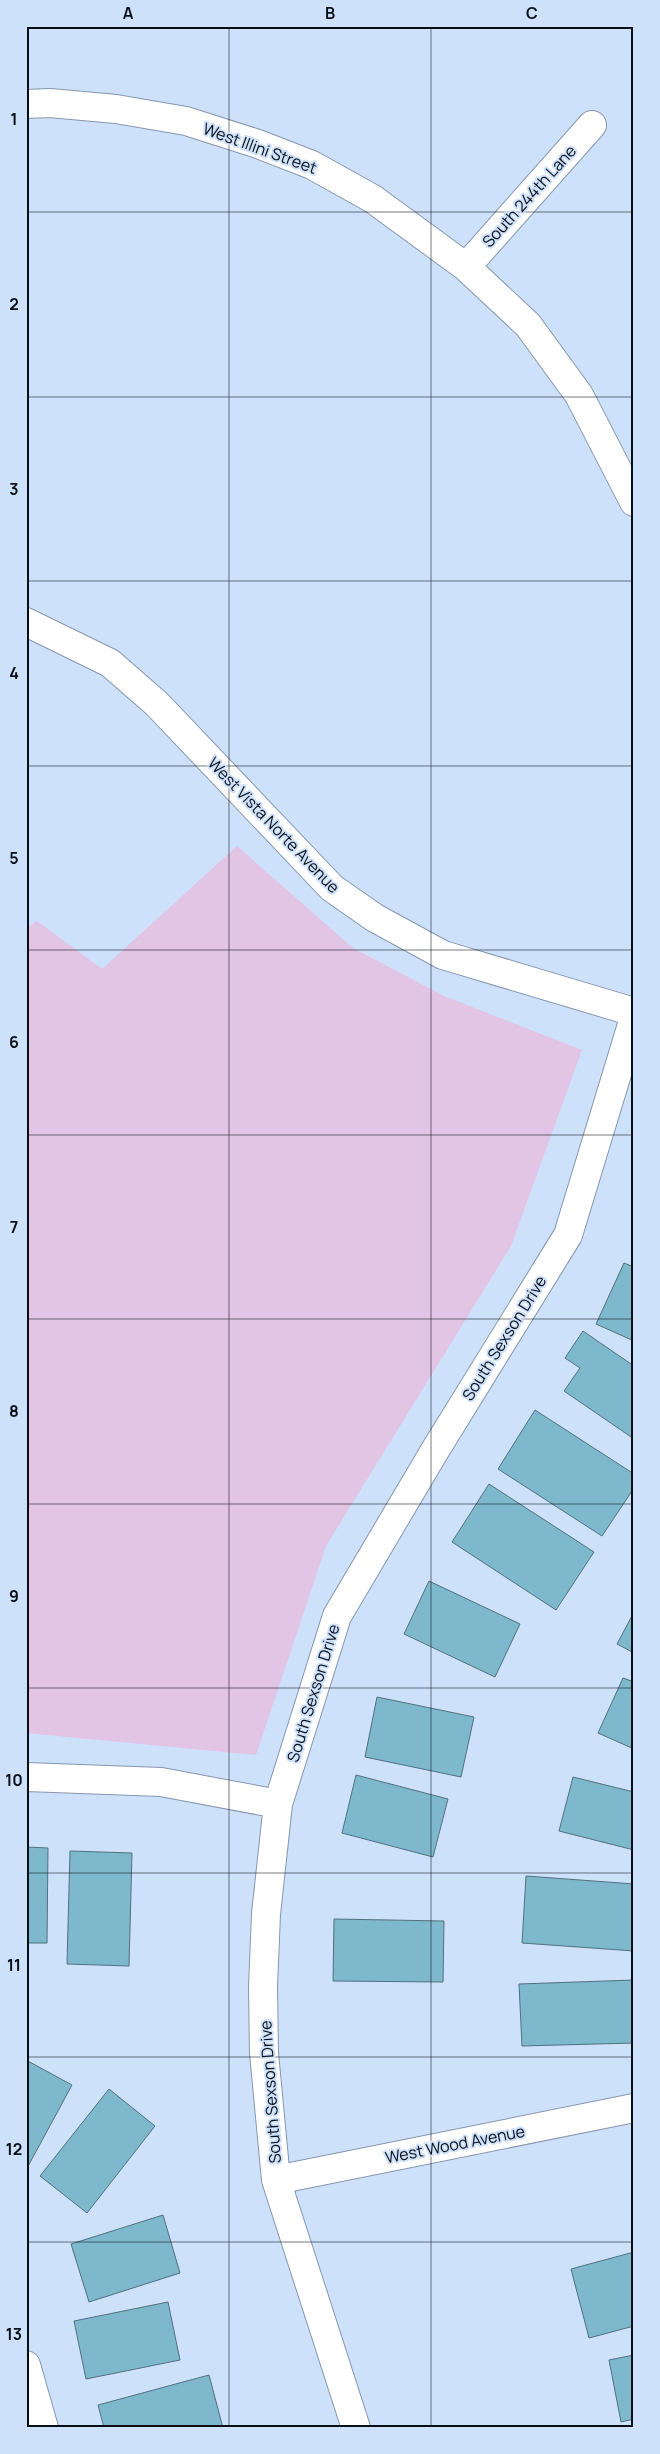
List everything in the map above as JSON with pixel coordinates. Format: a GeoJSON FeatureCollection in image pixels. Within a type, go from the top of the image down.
{"type":"FeatureCollection","features":[{"type":"Feature","properties":{"kind":"street","name":"West Illini Street"},"geometry":{"type":"LineString","coordinates":[[26,104],[50,103],[116,109],[186,121],[258,144],[312,166],[373,199],[466,267]]}},
{"type":"Feature","properties":{"kind":"street","name":"South 244th Lane"},"geometry":{"type":"LineString","coordinates":[[466,267],[592,125]]}},
{"type":"Feature","properties":{"kind":"street"},"geometry":{"type":"LineString","coordinates":[[466,267],[528,325],[579,395],[634,502]]}},
{"type":"Feature","properties":{"kind":"street","name":"West Vista Norte Avenue"},"geometry":{"type":"LineString","coordinates":[[26,622],[110,662],[157,704],[332,888],[375,918],[443,955],[634,1012]]}},
{"type":"Feature","properties":{"kind":"street","name":"South Sexson Drive"},"geometry":{"type":"LineString","coordinates":[[356,2428],[276,2180],[264,2053],[263,1987],[266,1914],[278,1804],[337,1616],[434,1452],[568,1235],[634,1018]]}},
{"type":"Feature","properties":{"kind":"street"},"geometry":{"type":"LineString","coordinates":[[26,1777],[161,1782],[278,1804]]}},
{"type":"Feature","properties":{"kind":"street","name":"West Wood Avenue"},"geometry":{"type":"LineString","coordinates":[[276,2180],[634,2108]]}},
{"type":"Feature","properties":{"kind":"street"},"geometry":{"type":"LineString","coordinates":[[26,2365],[44,2428]]}},
{"type":"Feature","properties":{"kind":"shaded area"},"geometry":{"type":"Polygon","coordinates":[[[237,846],[353,948],[444,996],[582,1050],[511,1246],[326,1546],[256,1755],[26,1733],[26,929],[37,921],[102,969],[237,846]]]}},
{"type":"Feature","properties":{"kind":"building"},"geometry":{"type":"Polygon","coordinates":[[[624,1263],[634,1267],[634,1341],[596,1324],[624,1263]]]}},
{"type":"Feature","properties":{"kind":"building"},"geometry":{"type":"Polygon","coordinates":[[[583,1331],[634,1366],[634,1439],[564,1391],[580,1368],[565,1358],[583,1331]]]}},
{"type":"Feature","properties":{"kind":"building"},"geometry":{"type":"Polygon","coordinates":[[[535,1410],[634,1474],[634,1488],[602,1536],[498,1469],[535,1410]]]}},
{"type":"Feature","properties":{"kind":"building"},"geometry":{"type":"Polygon","coordinates":[[[489,1484],[594,1552],[556,1610],[452,1542],[489,1484]]]}},
{"type":"Feature","properties":{"kind":"building"},"geometry":{"type":"Polygon","coordinates":[[[429,1581],[520,1624],[495,1677],[404,1634],[429,1581]]]}},
{"type":"Feature","properties":{"kind":"building"},"geometry":{"type":"Polygon","coordinates":[[[634,1612],[634,1653],[617,1644],[634,1612]]]}},
{"type":"Feature","properties":{"kind":"building"},"geometry":{"type":"Polygon","coordinates":[[[623,1678],[634,1682],[634,1749],[598,1733],[623,1678]]]}},
{"type":"Feature","properties":{"kind":"building"},"geometry":{"type":"Polygon","coordinates":[[[377,1697],[474,1717],[461,1777],[365,1757],[377,1697]]]}},
{"type":"Feature","properties":{"kind":"building"},"geometry":{"type":"Polygon","coordinates":[[[356,1775],[448,1799],[433,1857],[342,1833],[356,1775]]]}},
{"type":"Feature","properties":{"kind":"building"},"geometry":{"type":"Polygon","coordinates":[[[573,1777],[634,1792],[634,1850],[559,1831],[573,1777]]]}},
{"type":"Feature","properties":{"kind":"building"},"geometry":{"type":"Polygon","coordinates":[[[26,1847],[48,1848],[47,1943],[26,1943],[26,1847]]]}},
{"type":"Feature","properties":{"kind":"building"},"geometry":{"type":"Polygon","coordinates":[[[70,1851],[132,1853],[129,1966],[67,1964],[70,1851]]]}},
{"type":"Feature","properties":{"kind":"building"},"geometry":{"type":"Polygon","coordinates":[[[526,1876],[634,1884],[634,1951],[522,1943],[526,1876]]]}},
{"type":"Feature","properties":{"kind":"building"},"geometry":{"type":"Polygon","coordinates":[[[334,1919],[444,1921],[443,1982],[333,1981],[334,1919]]]}},
{"type":"Feature","properties":{"kind":"building"},"geometry":{"type":"Polygon","coordinates":[[[634,1980],[634,2043],[522,2046],[519,1984],[634,1980]]]}},
{"type":"Feature","properties":{"kind":"building"},"geometry":{"type":"Polygon","coordinates":[[[26,2060],[72,2085],[26,2170],[26,2060]]]}},
{"type":"Feature","properties":{"kind":"building"},"geometry":{"type":"Polygon","coordinates":[[[109,2089],[155,2126],[87,2213],[40,2176],[109,2089]]]}},
{"type":"Feature","properties":{"kind":"building"},"geometry":{"type":"Polygon","coordinates":[[[163,2215],[180,2273],[89,2302],[71,2244],[163,2215]]]}},
{"type":"Feature","properties":{"kind":"building"},"geometry":{"type":"Polygon","coordinates":[[[634,2252],[634,2326],[589,2338],[571,2269],[634,2252]]]}},
{"type":"Feature","properties":{"kind":"building"},"geometry":{"type":"Polygon","coordinates":[[[168,2302],[180,2360],[86,2379],[74,2321],[168,2302]]]}},
{"type":"Feature","properties":{"kind":"building"},"geometry":{"type":"Polygon","coordinates":[[[634,2355],[634,2419],[621,2422],[609,2360],[634,2355]]]}},
{"type":"Feature","properties":{"kind":"building"},"geometry":{"type":"Polygon","coordinates":[[[209,2375],[223,2428],[104,2428],[98,2405],[209,2375]]]}}]}
